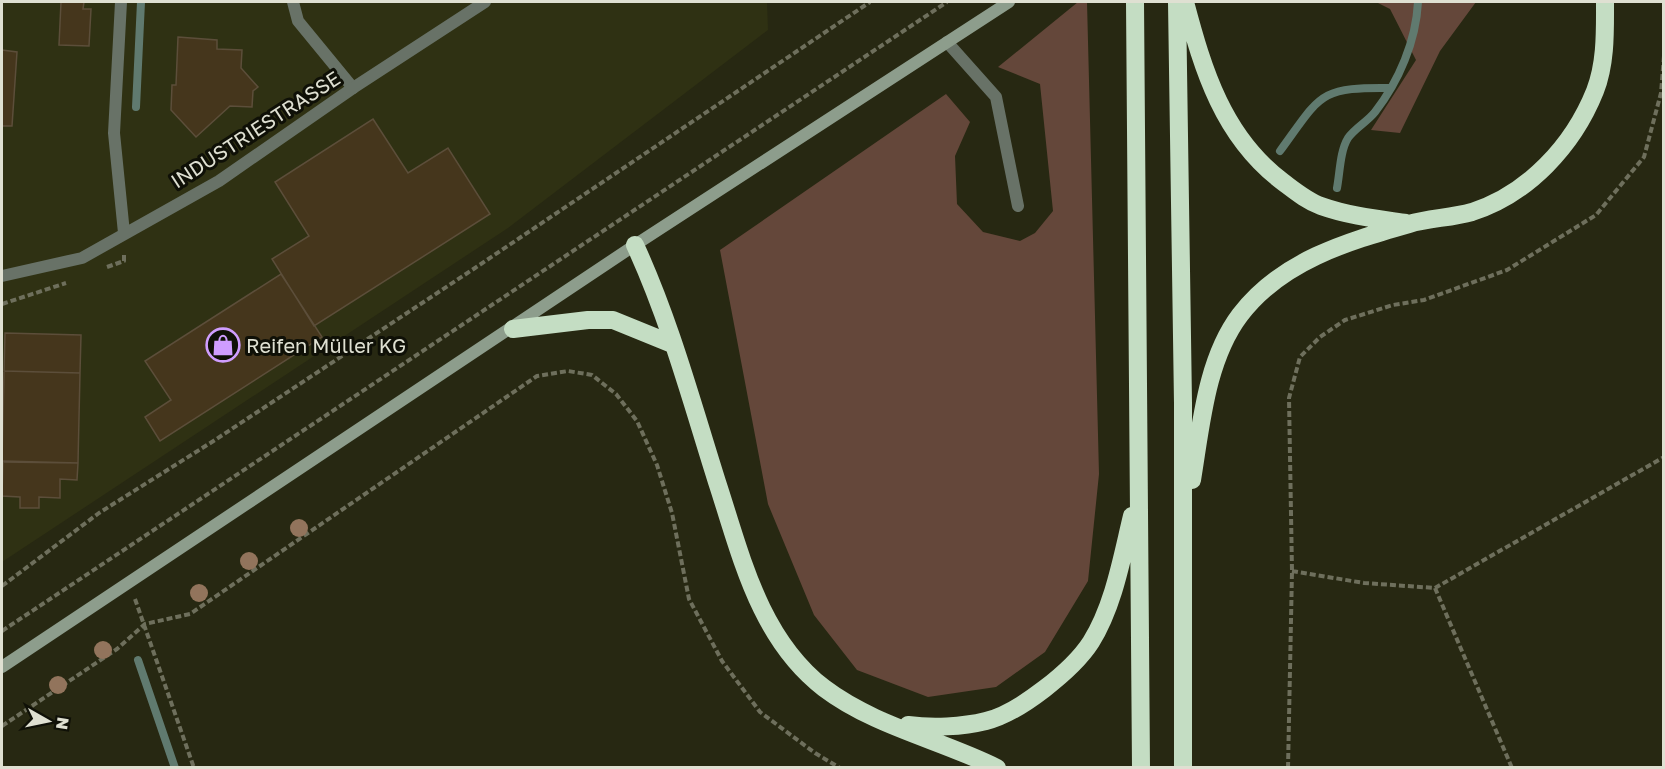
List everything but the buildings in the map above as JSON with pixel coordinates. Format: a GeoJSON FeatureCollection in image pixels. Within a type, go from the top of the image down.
{"type":"FeatureCollection","features":[{"type":"Feature","properties":{"kind":"highway"},"geometry":{"type":"LineString","coordinates":[[1134,2],[1141,768]]}},
{"type":"Feature","properties":{"kind":"highway"},"geometry":{"type":"LineString","coordinates":[[1177,2],[1183,532],[1183,768]]}},
{"type":"Feature","properties":{"kind":"highway"},"geometry":{"type":"LineString","coordinates":[[1185,2],[1199,56],[1216,99],[1235,133],[1265,169],[1319,205],[1373,219],[1411,223]]}},
{"type":"Feature","properties":{"kind":"highway"},"geometry":{"type":"LineString","coordinates":[[1183,532],[1202,418],[1216,362],[1239,316],[1267,286],[1294,265],[1411,223],[1452,217],[1496,202],[1521,188],[1554,158],[1579,123],[1595,90],[1605,47],[1605,2]]}},
{"type":"Feature","properties":{"kind":"highway"},"geometry":{"type":"LineString","coordinates":[[635,245],[649,276],[672,344],[737,550],[764,614],[780,640],[812,678],[849,704],[997,768]]}},
{"type":"Feature","properties":{"kind":"highway"},"geometry":{"type":"LineString","coordinates":[[513,328],[588,320],[613,320],[672,344]]}},
{"type":"Feature","properties":{"kind":"highway"},"geometry":{"type":"LineString","coordinates":[[890,723],[945,726],[987,721],[1032,698],[1065,671],[1090,642],[1107,608],[1121,562],[1139,485]]}},
{"type":"Feature","properties":{"kind":"main road"},"geometry":{"type":"LineString","coordinates":[[2,667],[635,245],[1009,2]]}},
{"type":"Feature","properties":{"kind":"street"},"geometry":{"type":"LineString","coordinates":[[121,2],[114,133],[124,233]]}},
{"type":"Feature","properties":{"kind":"street"},"geometry":{"type":"LineString","coordinates":[[293,2],[298,21],[353,88]]}},
{"type":"Feature","properties":{"kind":"street","name":"INDUSTRIESTRASSE"},"geometry":{"type":"LineString","coordinates":[[2,276],[82,258],[219,181],[353,88],[485,2]]}},
{"type":"Feature","properties":{"kind":"street"},"geometry":{"type":"LineString","coordinates":[[947,42],[996,97],[1018,206]]}},
{"type":"Feature","properties":{"kind":"path"},"geometry":{"type":"LineString","coordinates":[[2,586],[99,513],[215,440],[415,308],[870,2]]}},
{"type":"Feature","properties":{"kind":"path"},"geometry":{"type":"LineString","coordinates":[[2,631],[947,2]]}},
{"type":"Feature","properties":{"kind":"path"},"geometry":{"type":"LineString","coordinates":[[1288,768],[1292,571],[1289,398],[1300,357],[1320,337],[1345,320],[1393,305],[1424,300],[1507,270],[1596,215],[1644,157],[1661,93],[1664,56]]}},
{"type":"Feature","properties":{"kind":"path"},"geometry":{"type":"LineString","coordinates":[[2,726],[117,649],[145,624],[190,614],[537,375],[568,371],[592,375],[616,394],[637,421],[657,465],[672,513],[689,599],[722,661],[760,712],[814,753],[840,768]]}},
{"type":"Feature","properties":{"kind":"path"},"geometry":{"type":"LineString","coordinates":[[1292,571],[1364,583],[1435,588],[1664,458]]}},
{"type":"Feature","properties":{"kind":"path"},"geometry":{"type":"LineString","coordinates":[[129,584],[194,768]]}},
{"type":"Feature","properties":{"kind":"path"},"geometry":{"type":"LineString","coordinates":[[1435,588],[1512,768]]}},
{"type":"Feature","properties":{"kind":"shaded area"},"geometry":{"type":"Polygon","coordinates":[[[2,2],[767,2],[768,30],[508,228],[2,562],[2,2]]]}},
{"type":"Feature","properties":{"kind":"shaded area"},"geometry":{"type":"Polygon","coordinates":[[[1078,2],[1087,2],[1099,474],[1088,581],[1045,652],[996,687],[928,697],[857,670],[814,615],[768,504],[720,250],[946,94],[970,122],[955,156],[957,204],[983,232],[1020,241],[1035,233],[1053,211],[1040,84],[998,67],[1078,2]]]}},
{"type":"Feature","properties":{"kind":"shaded area"},"geometry":{"type":"Polygon","coordinates":[[[1376,2],[1476,2],[1440,51],[1400,133],[1371,130],[1416,60],[1390,9],[1376,2]]]}},
{"type":"Feature","properties":{"kind":"waterway"},"geometry":{"type":"LineString","coordinates":[[136,107],[141,2]]}},
{"type":"Feature","properties":{"kind":"waterway"},"geometry":{"type":"LineString","coordinates":[[1337,188],[1345,143],[1354,131],[1375,112],[1399,74],[1414,31],[1418,2]]}},
{"type":"Feature","properties":{"kind":"waterway"},"geometry":{"type":"LineString","coordinates":[[1280,151],[1304,117],[1323,98],[1348,90],[1390,88]]}},
{"type":"Feature","properties":{"kind":"waterway"},"geometry":{"type":"LineString","coordinates":[[138,660],[175,768]]}},
{"type":"Feature","properties":{"kind":"place","name":"Reifen Müller KG"},"geometry":{"type":"Point","coordinates":[223,345]}}]}
